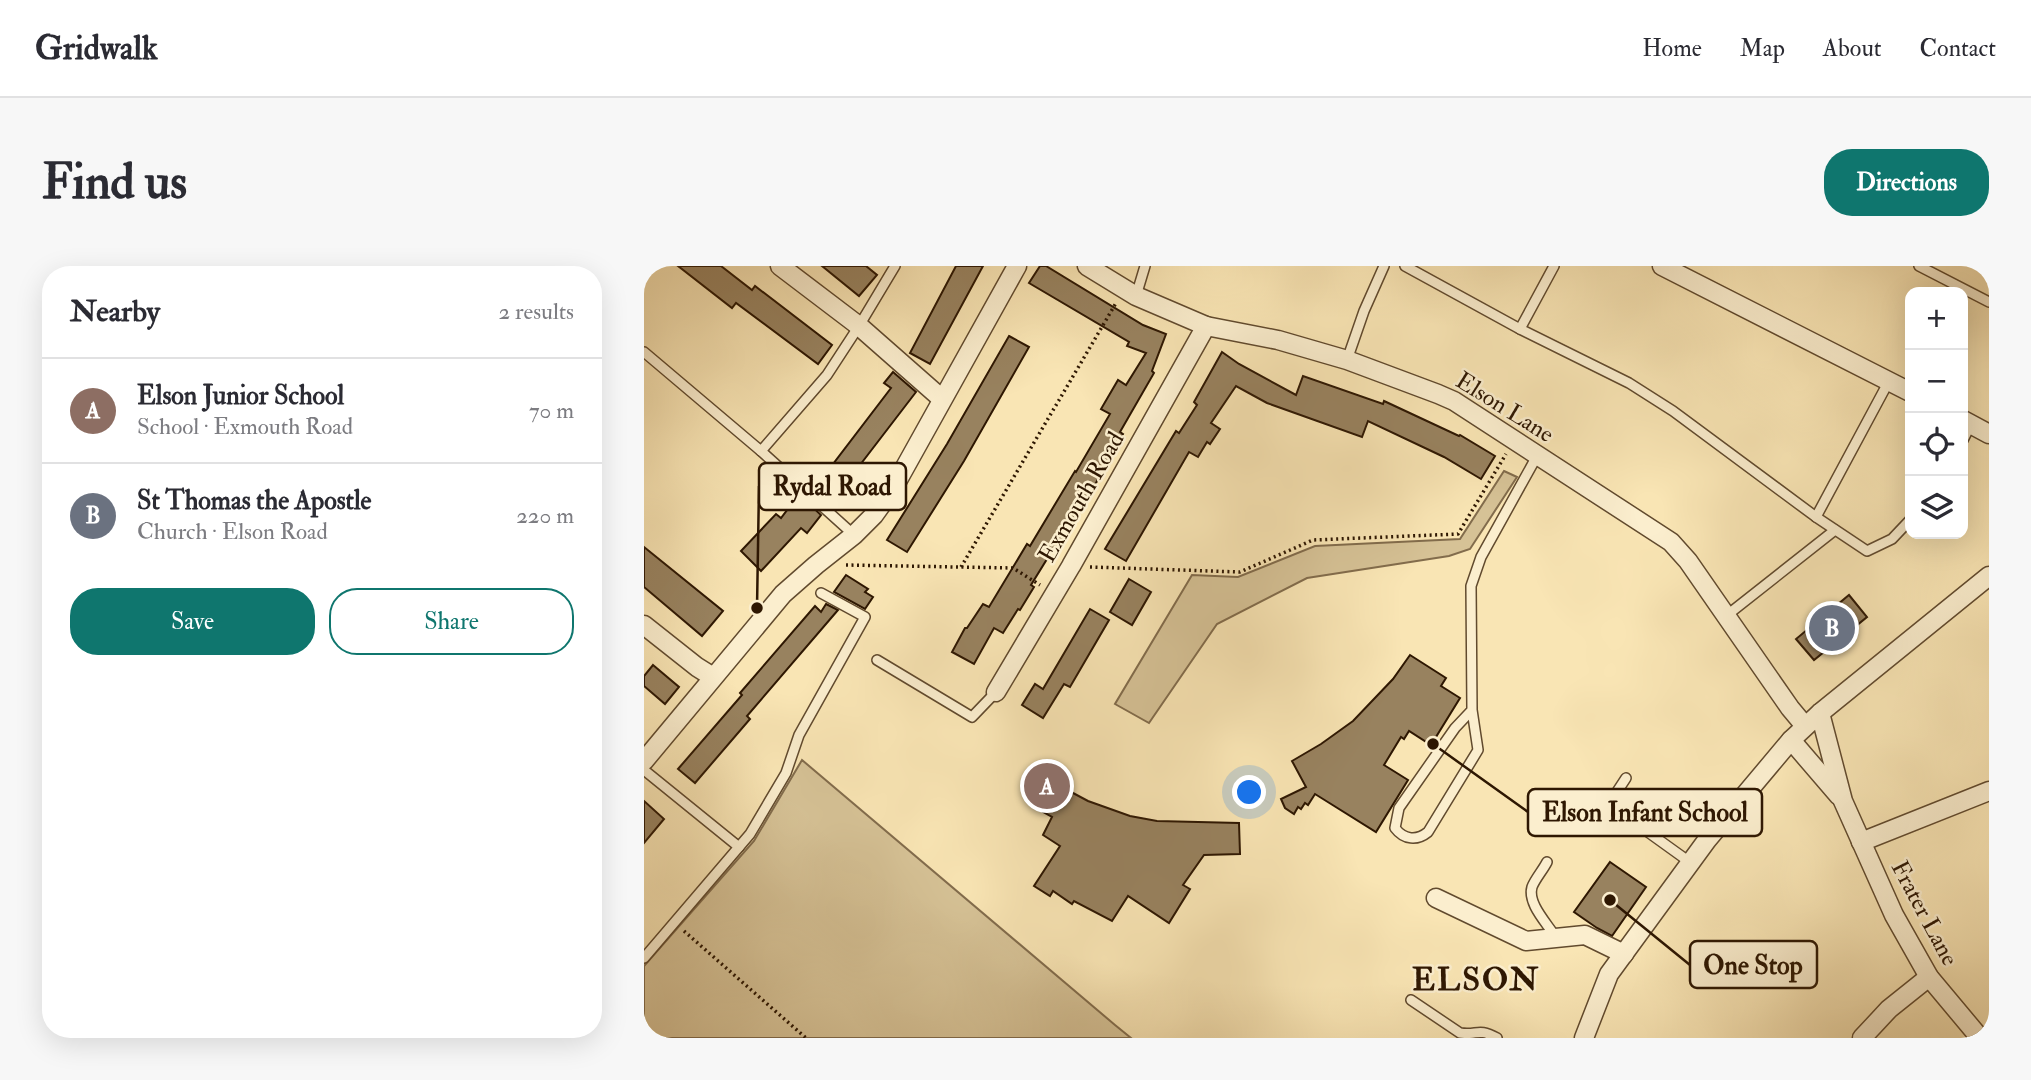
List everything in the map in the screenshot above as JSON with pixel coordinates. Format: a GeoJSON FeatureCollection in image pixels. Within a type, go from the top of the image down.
{"type":"FeatureCollection","features":[{"type":"Feature","properties":{"kind":"street"},"geometry":{"type":"LineString","coordinates":[[780,266],[859,326],[942,399]]}},
{"type":"Feature","properties":{"kind":"street"},"geometry":{"type":"LineString","coordinates":[[644,761],[783,594],[874,515],[894,487],[1017,266]]}},
{"type":"Feature","properties":{"kind":"street","name":"Elson Lane"},"geometry":{"type":"LineString","coordinates":[[1087,266],[1130,292],[1206,326],[1278,340],[1348,360],[1454,401],[1671,542],[1688,561],[1805,726]]}},
{"type":"Feature","properties":{"kind":"street"},"geometry":{"type":"LineString","coordinates":[[1662,266],[1905,389]]}},
{"type":"Feature","properties":{"kind":"street","name":"Exmouth Road"},"geometry":{"type":"LineString","coordinates":[[996,692],[1071,566],[1206,326]]}},
{"type":"Feature","properties":{"kind":"street"},"geometry":{"type":"LineString","coordinates":[[1584,1038],[1609,974],[1707,840],[1791,740],[1819,713],[1989,576]]}},
{"type":"Feature","properties":{"kind":"street"},"geometry":{"type":"LineString","coordinates":[[644,625],[713,677]]}},
{"type":"Feature","properties":{"kind":"street","name":"Frater Lane"},"geometry":{"type":"LineString","coordinates":[[1819,713],[1843,801],[1894,915],[1929,977],[1980,1038]]}},
{"type":"Feature","properties":{"kind":"street","name":"Frater Lane"},"geometry":{"type":"LineString","coordinates":[[1791,740],[1843,801]]}},
{"type":"Feature","properties":{"kind":"street"},"geometry":{"type":"LineString","coordinates":[[1861,842],[1989,790]]}},
{"type":"Feature","properties":{"kind":"street"},"geometry":{"type":"LineString","coordinates":[[1436,898],[1526,941],[1585,935],[1624,954]]}},
{"type":"Feature","properties":{"kind":"street"},"geometry":{"type":"LineString","coordinates":[[1862,1038],[1889,1009],[1929,977]]}},
{"type":"Feature","properties":{"kind":"lane"},"geometry":{"type":"LineString","coordinates":[[761,451],[827,375],[895,266]]}},
{"type":"Feature","properties":{"kind":"lane"},"geometry":{"type":"LineString","coordinates":[[1130,292],[1145,266]]}},
{"type":"Feature","properties":{"kind":"lane"},"geometry":{"type":"LineString","coordinates":[[1348,360],[1364,311],[1384,266]]}},
{"type":"Feature","properties":{"kind":"lane"},"geometry":{"type":"LineString","coordinates":[[1405,266],[1520,329],[1629,383],[1673,411],[1816,517],[1867,551],[1892,539],[1905,525]]}},
{"type":"Feature","properties":{"kind":"lane"},"geometry":{"type":"LineString","coordinates":[[1520,329],[1554,266]]}},
{"type":"Feature","properties":{"kind":"lane"},"geometry":{"type":"LineString","coordinates":[[1919,266],[1989,302]]}},
{"type":"Feature","properties":{"kind":"lane"},"geometry":{"type":"LineString","coordinates":[[644,352],[761,451],[854,535]]}},
{"type":"Feature","properties":{"kind":"lane"},"geometry":{"type":"LineString","coordinates":[[1816,517],[1889,381]]}},
{"type":"Feature","properties":{"kind":"lane"},"geometry":{"type":"LineString","coordinates":[[1472,710],[1455,728],[1399,808],[1395,828],[1400,834],[1410,839],[1421,837],[1428,832],[1478,750],[1472,710],[1471,586],[1480,557],[1536,456]]}},
{"type":"Feature","properties":{"kind":"lane"},"geometry":{"type":"LineString","coordinates":[[1726,616],[1835,530]]}},
{"type":"Feature","properties":{"kind":"lane"},"geometry":{"type":"LineString","coordinates":[[644,958],[750,834],[786,773],[800,735],[865,617],[821,593]]}},
{"type":"Feature","properties":{"kind":"lane"},"geometry":{"type":"LineString","coordinates":[[877,660],[972,717],[996,692]]}},
{"type":"Feature","properties":{"kind":"lane"},"geometry":{"type":"LineString","coordinates":[[644,770],[739,847]]}},
{"type":"Feature","properties":{"kind":"lane"},"geometry":{"type":"LineString","coordinates":[[1593,829],[1626,778]]}},
{"type":"Feature","properties":{"kind":"lane"},"geometry":{"type":"LineString","coordinates":[[1609,804],[1691,863]]}},
{"type":"Feature","properties":{"kind":"lane"},"geometry":{"type":"LineString","coordinates":[[1547,862],[1532,887],[1531,898],[1556,938]]}},
{"type":"Feature","properties":{"kind":"lane"},"geometry":{"type":"LineString","coordinates":[[1411,1000],[1460,1033],[1485,1031],[1497,1038]]}},
{"type":"Feature","properties":{"kind":"path"},"geometry":{"type":"LineString","coordinates":[[961,567],[1130,292]]}},
{"type":"Feature","properties":{"kind":"path"},"geometry":{"type":"LineString","coordinates":[[1071,566],[1240,572],[1313,540],[1458,534],[1514,441]]}},
{"type":"Feature","properties":{"kind":"path"},"geometry":{"type":"LineString","coordinates":[[816,565],[1013,568],[1054,593]]}},
{"type":"Feature","properties":{"kind":"path"},"geometry":{"type":"LineString","coordinates":[[674,923],[806,1038]]}},
{"type":"Feature","properties":{"kind":"shaded area"},"geometry":{"type":"Polygon","coordinates":[[[1504,471],[1517,477],[1470,549],[1449,556],[1307,578],[1217,624],[1149,723],[1115,704],[1192,575],[1238,577],[1315,546],[1460,539],[1504,471]]]}},
{"type":"Feature","properties":{"kind":"shaded area"},"geometry":{"type":"Polygon","coordinates":[[[802,760],[1131,1038],[644,1038],[644,966],[754,841],[802,760]]]}},
{"type":"Feature","properties":{"kind":"building"},"geometry":{"type":"Polygon","coordinates":[[[678,266],[721,266],[752,290],[755,286],[832,345],[818,364],[736,303],[732,308],[678,266]]]}},
{"type":"Feature","properties":{"kind":"building"},"geometry":{"type":"Polygon","coordinates":[[[822,266],[866,266],[877,275],[859,296],[822,266]]]}},
{"type":"Feature","properties":{"kind":"building"},"geometry":{"type":"Polygon","coordinates":[[[956,266],[983,266],[930,364],[910,353],[956,266]]]}},
{"type":"Feature","properties":{"kind":"building"},"geometry":{"type":"Polygon","coordinates":[[[1040,266],[1046,266],[1143,325],[1166,334],[1152,371],[1154,373],[1120,432],[1123,434],[1080,512],[1031,585],[1034,587],[1020,610],[1018,609],[1003,633],[994,628],[974,664],[952,652],[965,628],[983,604],[989,607],[1027,544],[1030,546],[1110,414],[1101,409],[1118,380],[1126,385],[1146,353],[1127,346],[1129,342],[1029,283],[1040,266]]]}},
{"type":"Feature","properties":{"kind":"building"},"geometry":{"type":"Polygon","coordinates":[[[1009,336],[1029,347],[964,461],[907,552],[887,540],[947,444],[1009,336]]]}},
{"type":"Feature","properties":{"kind":"building"},"geometry":{"type":"Polygon","coordinates":[[[1222,352],[1296,395],[1303,376],[1383,404],[1384,401],[1460,435],[1495,456],[1481,479],[1444,457],[1368,421],[1362,437],[1267,403],[1236,386],[1211,423],[1220,429],[1210,444],[1207,442],[1198,457],[1189,452],[1126,561],[1105,549],[1176,431],[1179,433],[1197,405],[1194,402],[1222,352]]]}},
{"type":"Feature","properties":{"kind":"building"},"geometry":{"type":"Polygon","coordinates":[[[893,372],[916,392],[830,504],[814,489],[891,388],[884,383],[893,372]]]}},
{"type":"Feature","properties":{"kind":"building"},"geometry":{"type":"Polygon","coordinates":[[[797,497],[804,502],[805,500],[821,515],[807,533],[801,528],[761,571],[741,551],[776,514],[781,518],[797,497]]]}},
{"type":"Feature","properties":{"kind":"building"},"geometry":{"type":"Polygon","coordinates":[[[644,547],[723,611],[702,636],[644,587],[644,547]]]}},
{"type":"Feature","properties":{"kind":"building"},"geometry":{"type":"Polygon","coordinates":[[[846,575],[868,589],[865,592],[873,597],[865,609],[834,592],[846,575]]]}},
{"type":"Feature","properties":{"kind":"building"},"geometry":{"type":"Polygon","coordinates":[[[1129,579],[1151,592],[1132,625],[1110,612],[1129,579]]]}},
{"type":"Feature","properties":{"kind":"building"},"geometry":{"type":"Polygon","coordinates":[[[1849,595],[1867,617],[1814,660],[1796,639],[1849,595]]]}},
{"type":"Feature","properties":{"kind":"building"},"geometry":{"type":"Polygon","coordinates":[[[826,604],[838,610],[747,716],[750,719],[695,783],[678,769],[815,606],[821,612],[826,604]]]}},
{"type":"Feature","properties":{"kind":"building"},"geometry":{"type":"Polygon","coordinates":[[[1090,609],[1109,620],[1070,687],[1064,684],[1043,718],[1022,705],[1035,684],[1043,689],[1090,609]]]}},
{"type":"Feature","properties":{"kind":"building"},"geometry":{"type":"Polygon","coordinates":[[[1410,655],[1446,678],[1441,686],[1460,698],[1431,745],[1409,731],[1404,739],[1401,737],[1384,765],[1408,780],[1376,832],[1315,794],[1308,805],[1305,803],[1301,809],[1298,807],[1294,814],[1285,808],[1281,799],[1306,787],[1292,761],[1353,721],[1393,679],[1410,655]]]}},
{"type":"Feature","properties":{"kind":"building"},"geometry":{"type":"Polygon","coordinates":[[[653,665],[679,687],[665,704],[644,686],[644,676],[653,665]]]}},
{"type":"Feature","properties":{"kind":"building"},"geometry":{"type":"Polygon","coordinates":[[[1043,777],[1088,801],[1130,816],[1157,821],[1239,823],[1240,854],[1204,855],[1183,885],[1190,889],[1169,923],[1128,896],[1112,921],[1074,901],[1072,904],[1053,891],[1050,896],[1034,886],[1060,846],[1043,835],[1052,817],[1029,804],[1043,777]]]}},
{"type":"Feature","properties":{"kind":"building"},"geometry":{"type":"Polygon","coordinates":[[[644,801],[664,819],[644,843],[644,801]]]}},
{"type":"Feature","properties":{"kind":"building"},"geometry":{"type":"Polygon","coordinates":[[[1610,862],[1646,887],[1612,936],[1574,912],[1610,862]]]}},
{"type":"Feature","properties":{"kind":"place","name":"Rydal Road"},"geometry":{"type":"Point","coordinates":[757,608]}},
{"type":"Feature","properties":{"kind":"place","name":"St Thomas the Apostle"},"geometry":{"type":"Point","coordinates":[1832,628]}},
{"type":"Feature","properties":{"kind":"place","name":"Elson Infant School"},"geometry":{"type":"Point","coordinates":[1433,744]}},
{"type":"Feature","properties":{"kind":"place","name":"Elson Junior School"},"geometry":{"type":"Point","coordinates":[1047,786]}},
{"type":"Feature","properties":{"kind":"place","name":"One Stop"},"geometry":{"type":"Point","coordinates":[1610,900]}},
{"type":"Feature","properties":{"kind":"district","name":"ELSON"},"geometry":{"type":"Point","coordinates":[1476,979]}}]}
